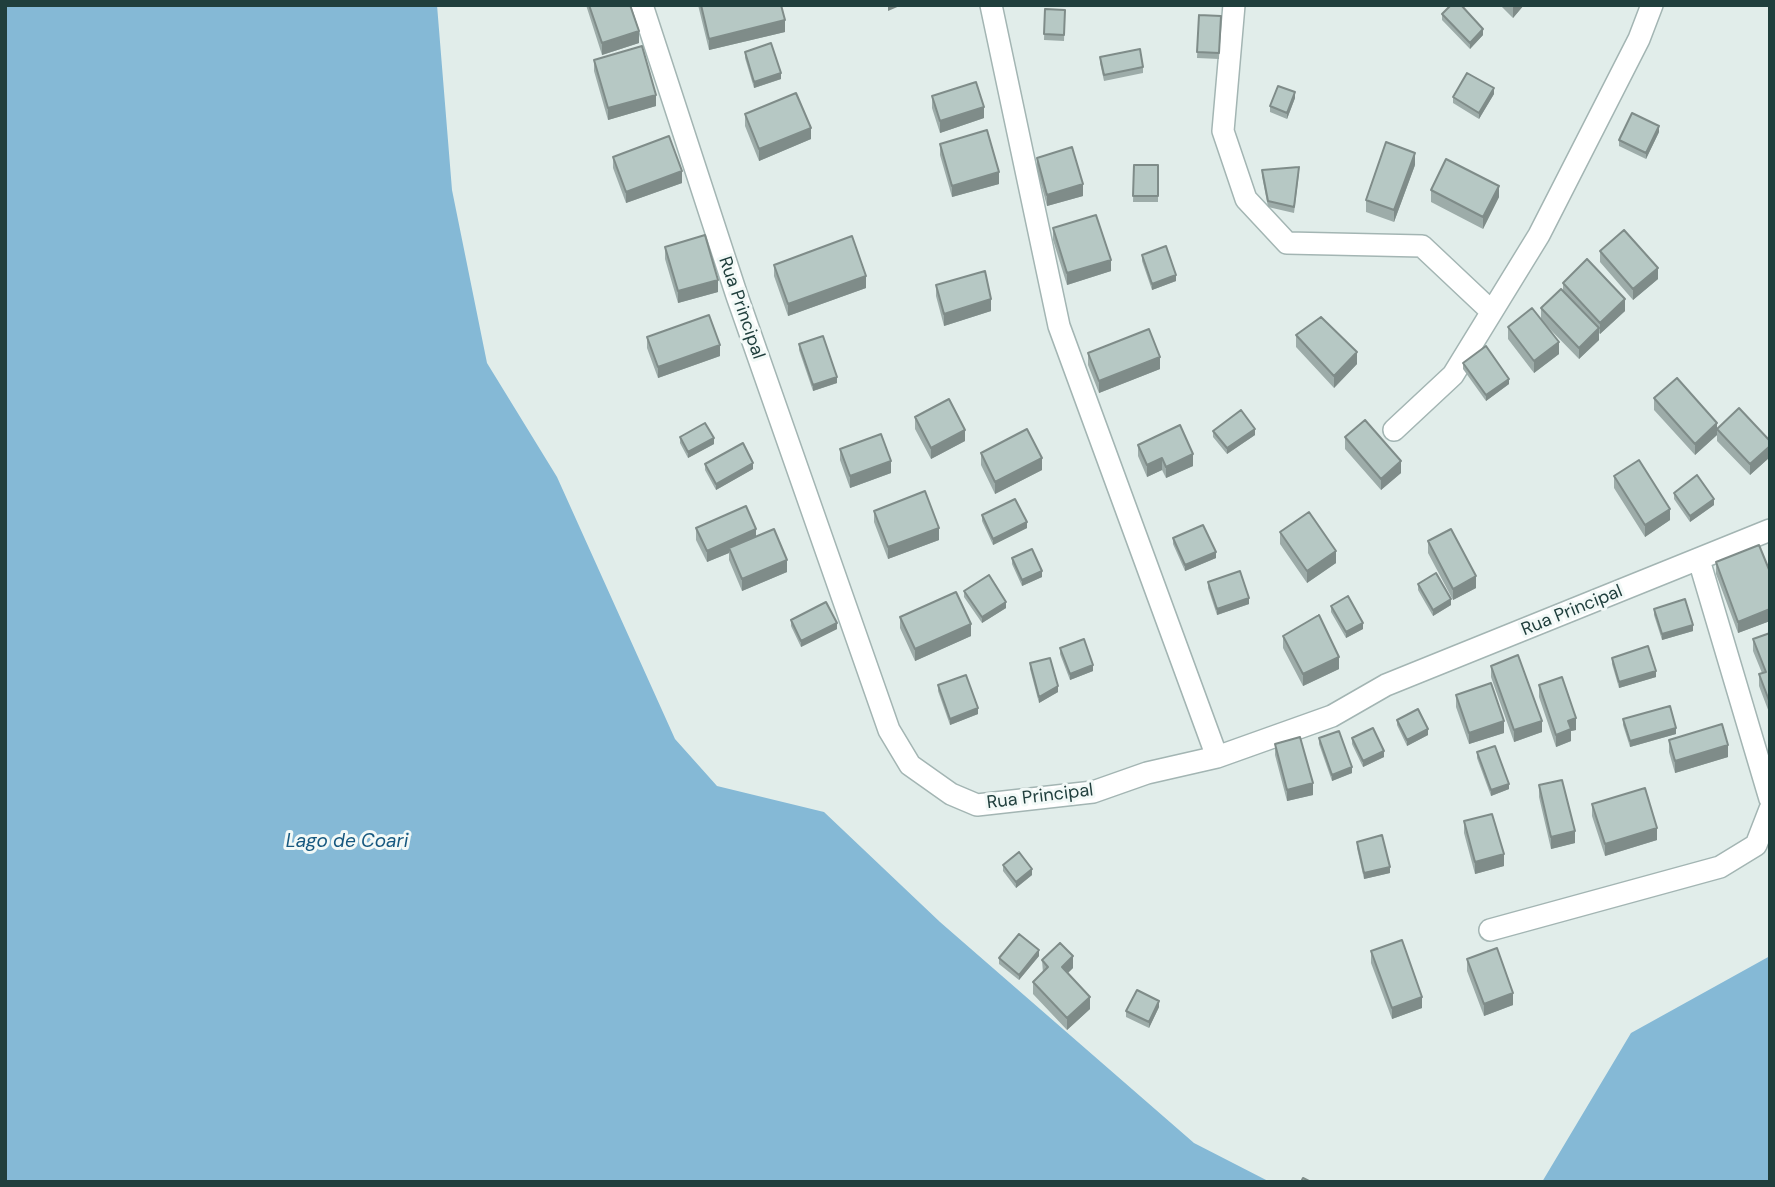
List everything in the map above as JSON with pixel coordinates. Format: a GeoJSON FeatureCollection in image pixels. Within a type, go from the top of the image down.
{"type":"FeatureCollection","features":[{"type":"Feature","properties":{"kind":"street","name":"Rua Principal"},"geometry":{"type":"LineString","coordinates":[[642,5],[737,296],[889,730],[910,765],[951,794],[977,805],[1093,792],[1147,773],[1217,757],[1332,716],[1386,685],[1770,530]]}},
{"type":"Feature","properties":{"kind":"street"},"geometry":{"type":"LineString","coordinates":[[991,5],[1059,326],[1217,757]]}},
{"type":"Feature","properties":{"kind":"street"},"geometry":{"type":"LineString","coordinates":[[1234,5],[1223,131],[1246,199],[1287,243],[1422,246],[1492,311]]}},
{"type":"Feature","properties":{"kind":"street"},"geometry":{"type":"LineString","coordinates":[[1394,430],[1453,375],[1539,235],[1639,39],[1652,5]]}},
{"type":"Feature","properties":{"kind":"street"},"geometry":{"type":"LineString","coordinates":[[1699,560],[1770,799]]}},
{"type":"Feature","properties":{"kind":"street"},"geometry":{"type":"LineString","coordinates":[[1490,930],[1720,867],[1756,845],[1770,809]]}},
{"type":"Feature","properties":{"kind":"water","name":"Lago de Coari"},"geometry":{"type":"Polygon","coordinates":[[[5,5],[437,5],[452,190],[487,363],[557,477],[675,739],[717,786],[824,812],[940,922],[1194,1143],[1270,1182],[5,1182],[5,5]]]}},
{"type":"Feature","properties":{"kind":"water"},"geometry":{"type":"Polygon","coordinates":[[[1770,956],[1770,1182],[1542,1182],[1631,1033],[1770,956]]]}},
{"type":"Feature","properties":{"kind":"building"},"geometry":{"type":"Polygon","coordinates":[[[589,5],[630,5],[639,31],[602,43],[589,5]]]}},
{"type":"Feature","properties":{"kind":"building"},"geometry":{"type":"Polygon","coordinates":[[[701,5],[781,5],[785,20],[709,39],[701,5]]]}},
{"type":"Feature","properties":{"kind":"building"},"geometry":{"type":"Polygon","coordinates":[[[1451,5],[1461,5],[1483,29],[1470,43],[1442,14],[1451,5]]]}},
{"type":"Feature","properties":{"kind":"building"},"geometry":{"type":"Polygon","coordinates":[[[1045,9],[1065,10],[1064,35],[1044,34],[1045,9]]]}},
{"type":"Feature","properties":{"kind":"building"},"geometry":{"type":"Polygon","coordinates":[[[1199,15],[1221,16],[1219,53],[1197,52],[1199,15]]]}},
{"type":"Feature","properties":{"kind":"building"},"geometry":{"type":"Polygon","coordinates":[[[771,43],[781,73],[754,82],[745,52],[771,43]]]}},
{"type":"Feature","properties":{"kind":"building"},"geometry":{"type":"Polygon","coordinates":[[[642,46],[656,95],[608,108],[594,60],[642,46]]]}},
{"type":"Feature","properties":{"kind":"building"},"geometry":{"type":"Polygon","coordinates":[[[1140,49],[1143,67],[1104,75],[1100,57],[1140,49]]]}},
{"type":"Feature","properties":{"kind":"building"},"geometry":{"type":"Polygon","coordinates":[[[1467,73],[1494,88],[1479,113],[1453,97],[1467,73]]]}},
{"type":"Feature","properties":{"kind":"building"},"geometry":{"type":"Polygon","coordinates":[[[976,82],[984,107],[940,121],[932,96],[976,82]]]}},
{"type":"Feature","properties":{"kind":"building"},"geometry":{"type":"Polygon","coordinates":[[[1278,86],[1295,92],[1287,113],[1270,106],[1278,86]]]}},
{"type":"Feature","properties":{"kind":"building"},"geometry":{"type":"Polygon","coordinates":[[[796,93],[811,128],[759,149],[745,114],[796,93]]]}},
{"type":"Feature","properties":{"kind":"building"},"geometry":{"type":"Polygon","coordinates":[[[1632,113],[1659,126],[1646,153],[1619,140],[1632,113]]]}},
{"type":"Feature","properties":{"kind":"building"},"geometry":{"type":"Polygon","coordinates":[[[987,130],[999,172],[952,186],[940,144],[987,130]]]}},
{"type":"Feature","properties":{"kind":"building"},"geometry":{"type":"Polygon","coordinates":[[[669,136],[682,171],[626,192],[613,157],[669,136]]]}},
{"type":"Feature","properties":{"kind":"building"},"geometry":{"type":"Polygon","coordinates":[[[1386,142],[1415,153],[1394,210],[1366,200],[1386,142]]]}},
{"type":"Feature","properties":{"kind":"building"},"geometry":{"type":"Polygon","coordinates":[[[1072,147],[1083,184],[1047,195],[1037,158],[1072,147]]]}},
{"type":"Feature","properties":{"kind":"building"},"geometry":{"type":"Polygon","coordinates":[[[1446,159],[1499,186],[1483,217],[1431,190],[1446,159]]]}},
{"type":"Feature","properties":{"kind":"building"},"geometry":{"type":"Polygon","coordinates":[[[1134,165],[1158,165],[1158,196],[1133,196],[1134,165]]]}},
{"type":"Feature","properties":{"kind":"building"},"geometry":{"type":"Polygon","coordinates":[[[1299,167],[1294,207],[1268,201],[1262,170],[1299,167]]]}},
{"type":"Feature","properties":{"kind":"building"},"geometry":{"type":"Polygon","coordinates":[[[1096,215],[1111,260],[1067,273],[1053,228],[1096,215]]]}},
{"type":"Feature","properties":{"kind":"building"},"geometry":{"type":"Polygon","coordinates":[[[1624,230],[1658,268],[1633,289],[1600,251],[1624,230]]]}},
{"type":"Feature","properties":{"kind":"building"},"geometry":{"type":"Polygon","coordinates":[[[705,235],[718,280],[678,291],[665,247],[705,235]]]}},
{"type":"Feature","properties":{"kind":"building"},"geometry":{"type":"Polygon","coordinates":[[[852,236],[866,276],[788,304],[774,265],[852,236]]]}},
{"type":"Feature","properties":{"kind":"building"},"geometry":{"type":"Polygon","coordinates":[[[1166,246],[1176,275],[1152,284],[1142,255],[1166,246]]]}},
{"type":"Feature","properties":{"kind":"building"},"geometry":{"type":"Polygon","coordinates":[[[1587,259],[1625,299],[1600,323],[1563,283],[1587,259]]]}},
{"type":"Feature","properties":{"kind":"building"},"geometry":{"type":"Polygon","coordinates":[[[985,271],[991,299],[944,314],[936,285],[985,271]]]}},
{"type":"Feature","properties":{"kind":"building"},"geometry":{"type":"Polygon","coordinates":[[[1561,289],[1599,328],[1579,348],[1541,308],[1561,289]]]}},
{"type":"Feature","properties":{"kind":"building"},"geometry":{"type":"Polygon","coordinates":[[[1532,308],[1559,342],[1534,361],[1508,327],[1532,308]]]}},
{"type":"Feature","properties":{"kind":"building"},"geometry":{"type":"Polygon","coordinates":[[[709,315],[720,345],[658,367],[647,337],[709,315]]]}},
{"type":"Feature","properties":{"kind":"building"},"geometry":{"type":"Polygon","coordinates":[[[1321,317],[1357,352],[1334,376],[1296,335],[1321,317]]]}},
{"type":"Feature","properties":{"kind":"building"},"geometry":{"type":"Polygon","coordinates":[[[1149,329],[1160,357],[1099,381],[1088,353],[1149,329]]]}},
{"type":"Feature","properties":{"kind":"building"},"geometry":{"type":"Polygon","coordinates":[[[823,336],[837,377],[813,385],[799,344],[823,336]]]}},
{"type":"Feature","properties":{"kind":"building"},"geometry":{"type":"Polygon","coordinates":[[[1486,346],[1509,379],[1486,395],[1463,363],[1486,346]]]}},
{"type":"Feature","properties":{"kind":"building"},"geometry":{"type":"Polygon","coordinates":[[[1677,378],[1717,423],[1695,444],[1654,398],[1677,378]]]}},
{"type":"Feature","properties":{"kind":"building"},"geometry":{"type":"Polygon","coordinates":[[[949,399],[965,430],[931,448],[915,417],[949,399]]]}},
{"type":"Feature","properties":{"kind":"building"},"geometry":{"type":"Polygon","coordinates":[[[1739,408],[1770,441],[1770,446],[1750,464],[1717,429],[1739,408]]]}},
{"type":"Feature","properties":{"kind":"building"},"geometry":{"type":"Polygon","coordinates":[[[1241,410],[1255,429],[1227,448],[1213,431],[1241,410]]]}},
{"type":"Feature","properties":{"kind":"building"},"geometry":{"type":"Polygon","coordinates":[[[1365,420],[1401,461],[1381,479],[1345,437],[1365,420]]]}},
{"type":"Feature","properties":{"kind":"building"},"geometry":{"type":"Polygon","coordinates":[[[705,423],[714,438],[688,452],[680,437],[705,423]]]}},
{"type":"Feature","properties":{"kind":"building"},"geometry":{"type":"Polygon","coordinates":[[[1180,425],[1193,454],[1166,467],[1162,458],[1147,465],[1138,445],[1180,425]]]}},
{"type":"Feature","properties":{"kind":"building"},"geometry":{"type":"Polygon","coordinates":[[[1027,429],[1042,458],[995,482],[981,453],[1027,429]]]}},
{"type":"Feature","properties":{"kind":"building"},"geometry":{"type":"Polygon","coordinates":[[[881,434],[891,461],[850,476],[840,449],[881,434]]]}},
{"type":"Feature","properties":{"kind":"building"},"geometry":{"type":"Polygon","coordinates":[[[743,443],[753,463],[716,484],[705,464],[743,443]]]}},
{"type":"Feature","properties":{"kind":"building"},"geometry":{"type":"Polygon","coordinates":[[[1639,460],[1670,509],[1645,525],[1614,476],[1639,460]]]}},
{"type":"Feature","properties":{"kind":"building"},"geometry":{"type":"Polygon","coordinates":[[[1697,475],[1714,499],[1690,516],[1674,493],[1697,475]]]}},
{"type":"Feature","properties":{"kind":"building"},"geometry":{"type":"Polygon","coordinates":[[[925,491],[939,528],[888,547],[874,511],[925,491]]]}},
{"type":"Feature","properties":{"kind":"building"},"geometry":{"type":"Polygon","coordinates":[[[1015,499],[1027,522],[993,539],[982,515],[1015,499]]]}},
{"type":"Feature","properties":{"kind":"building"},"geometry":{"type":"Polygon","coordinates":[[[746,506],[756,529],[707,551],[696,528],[746,506]]]}},
{"type":"Feature","properties":{"kind":"building"},"geometry":{"type":"Polygon","coordinates":[[[1309,512],[1336,551],[1307,571],[1280,532],[1309,512]]]}},
{"type":"Feature","properties":{"kind":"building"},"geometry":{"type":"Polygon","coordinates":[[[1203,525],[1216,552],[1185,565],[1173,538],[1203,525]]]}},
{"type":"Feature","properties":{"kind":"building"},"geometry":{"type":"Polygon","coordinates":[[[774,529],[787,560],[742,579],[729,548],[774,529]]]}},
{"type":"Feature","properties":{"kind":"building"},"geometry":{"type":"Polygon","coordinates":[[[1451,529],[1476,576],[1453,589],[1428,541],[1451,529]]]}},
{"type":"Feature","properties":{"kind":"building"},"geometry":{"type":"Polygon","coordinates":[[[1759,545],[1770,572],[1770,609],[1738,622],[1716,562],[1759,545]]]}},
{"type":"Feature","properties":{"kind":"building"},"geometry":{"type":"Polygon","coordinates":[[[1032,549],[1042,571],[1022,580],[1012,558],[1032,549]]]}},
{"type":"Feature","properties":{"kind":"building"},"geometry":{"type":"Polygon","coordinates":[[[1240,571],[1249,598],[1217,609],[1208,582],[1240,571]]]}},
{"type":"Feature","properties":{"kind":"building"},"geometry":{"type":"Polygon","coordinates":[[[1436,573],[1451,599],[1433,610],[1418,584],[1436,573]]]}},
{"type":"Feature","properties":{"kind":"building"},"geometry":{"type":"Polygon","coordinates":[[[989,575],[1006,602],[982,617],[964,591],[989,575]]]}},
{"type":"Feature","properties":{"kind":"building"},"geometry":{"type":"Polygon","coordinates":[[[956,592],[971,624],[915,649],[900,617],[956,592]]]}},
{"type":"Feature","properties":{"kind":"building"},"geometry":{"type":"Polygon","coordinates":[[[1348,596],[1363,623],[1346,632],[1331,606],[1348,596]]]}},
{"type":"Feature","properties":{"kind":"building"},"geometry":{"type":"Polygon","coordinates":[[[1685,599],[1693,625],[1662,634],[1654,609],[1685,599]]]}},
{"type":"Feature","properties":{"kind":"building"},"geometry":{"type":"Polygon","coordinates":[[[826,602],[837,623],[801,641],[791,620],[826,602]]]}},
{"type":"Feature","properties":{"kind":"building"},"geometry":{"type":"Polygon","coordinates":[[[1319,615],[1339,657],[1303,674],[1283,636],[1319,615]]]}},
{"type":"Feature","properties":{"kind":"building"},"geometry":{"type":"Polygon","coordinates":[[[1770,633],[1770,703],[1759,674],[1766,672],[1753,639],[1770,633]]]}},
{"type":"Feature","properties":{"kind":"building"},"geometry":{"type":"Polygon","coordinates":[[[1084,639],[1093,665],[1070,674],[1060,648],[1084,639]]]}},
{"type":"Feature","properties":{"kind":"building"},"geometry":{"type":"Polygon","coordinates":[[[1648,646],[1656,671],[1619,682],[1612,658],[1648,646]]]}},
{"type":"Feature","properties":{"kind":"building"},"geometry":{"type":"Polygon","coordinates":[[[1518,655],[1542,721],[1514,730],[1491,666],[1518,655]]]}},
{"type":"Feature","properties":{"kind":"building"},"geometry":{"type":"Polygon","coordinates":[[[1050,658],[1058,686],[1039,697],[1030,663],[1050,658]]]}},
{"type":"Feature","properties":{"kind":"building"},"geometry":{"type":"Polygon","coordinates":[[[966,675],[978,708],[950,719],[938,685],[966,675]]]}},
{"type":"Feature","properties":{"kind":"building"},"geometry":{"type":"Polygon","coordinates":[[[1562,677],[1576,718],[1568,721],[1571,729],[1556,735],[1539,685],[1562,677]]]}},
{"type":"Feature","properties":{"kind":"building"},"geometry":{"type":"Polygon","coordinates":[[[1491,683],[1504,721],[1469,733],[1456,695],[1491,683]]]}},
{"type":"Feature","properties":{"kind":"building"},"geometry":{"type":"Polygon","coordinates":[[[1670,706],[1676,728],[1630,741],[1623,719],[1670,706]]]}},
{"type":"Feature","properties":{"kind":"building"},"geometry":{"type":"Polygon","coordinates":[[[1418,709],[1428,729],[1407,740],[1397,720],[1418,709]]]}},
{"type":"Feature","properties":{"kind":"building"},"geometry":{"type":"Polygon","coordinates":[[[1722,724],[1728,745],[1675,761],[1669,740],[1722,724]]]}},
{"type":"Feature","properties":{"kind":"building"},"geometry":{"type":"Polygon","coordinates":[[[1373,728],[1384,751],[1363,761],[1352,738],[1373,728]]]}},
{"type":"Feature","properties":{"kind":"building"},"geometry":{"type":"Polygon","coordinates":[[[1339,731],[1352,767],[1332,775],[1319,738],[1339,731]]]}},
{"type":"Feature","properties":{"kind":"building"},"geometry":{"type":"Polygon","coordinates":[[[1300,737],[1313,783],[1287,790],[1275,744],[1300,737]]]}},
{"type":"Feature","properties":{"kind":"building"},"geometry":{"type":"Polygon","coordinates":[[[1495,746],[1509,784],[1491,790],[1477,752],[1495,746]]]}},
{"type":"Feature","properties":{"kind":"building"},"geometry":{"type":"Polygon","coordinates":[[[1562,780],[1575,831],[1551,837],[1539,785],[1562,780]]]}},
{"type":"Feature","properties":{"kind":"building"},"geometry":{"type":"Polygon","coordinates":[[[1645,788],[1657,828],[1605,844],[1592,804],[1645,788]]]}},
{"type":"Feature","properties":{"kind":"building"},"geometry":{"type":"Polygon","coordinates":[[[1492,814],[1504,854],[1475,862],[1464,821],[1492,814]]]}},
{"type":"Feature","properties":{"kind":"building"},"geometry":{"type":"Polygon","coordinates":[[[1382,835],[1390,867],[1364,873],[1357,842],[1382,835]]]}},
{"type":"Feature","properties":{"kind":"building"},"geometry":{"type":"Polygon","coordinates":[[[1019,852],[1032,869],[1016,882],[1003,865],[1019,852]]]}},
{"type":"Feature","properties":{"kind":"building"},"geometry":{"type":"Polygon","coordinates":[[[1019,934],[1039,950],[1019,975],[999,958],[1019,934]]]}},
{"type":"Feature","properties":{"kind":"building"},"geometry":{"type":"Polygon","coordinates":[[[1402,940],[1422,997],[1392,1008],[1371,951],[1402,940]]]}},
{"type":"Feature","properties":{"kind":"building"},"geometry":{"type":"Polygon","coordinates":[[[1060,943],[1073,956],[1062,967],[1090,997],[1067,1018],[1033,982],[1048,967],[1042,960],[1060,943]]]}},
{"type":"Feature","properties":{"kind":"building"},"geometry":{"type":"Polygon","coordinates":[[[1497,948],[1513,993],[1484,1004],[1467,959],[1497,948]]]}},
{"type":"Feature","properties":{"kind":"building"},"geometry":{"type":"Polygon","coordinates":[[[1137,990],[1159,1001],[1149,1022],[1126,1011],[1137,990]]]}}]}
